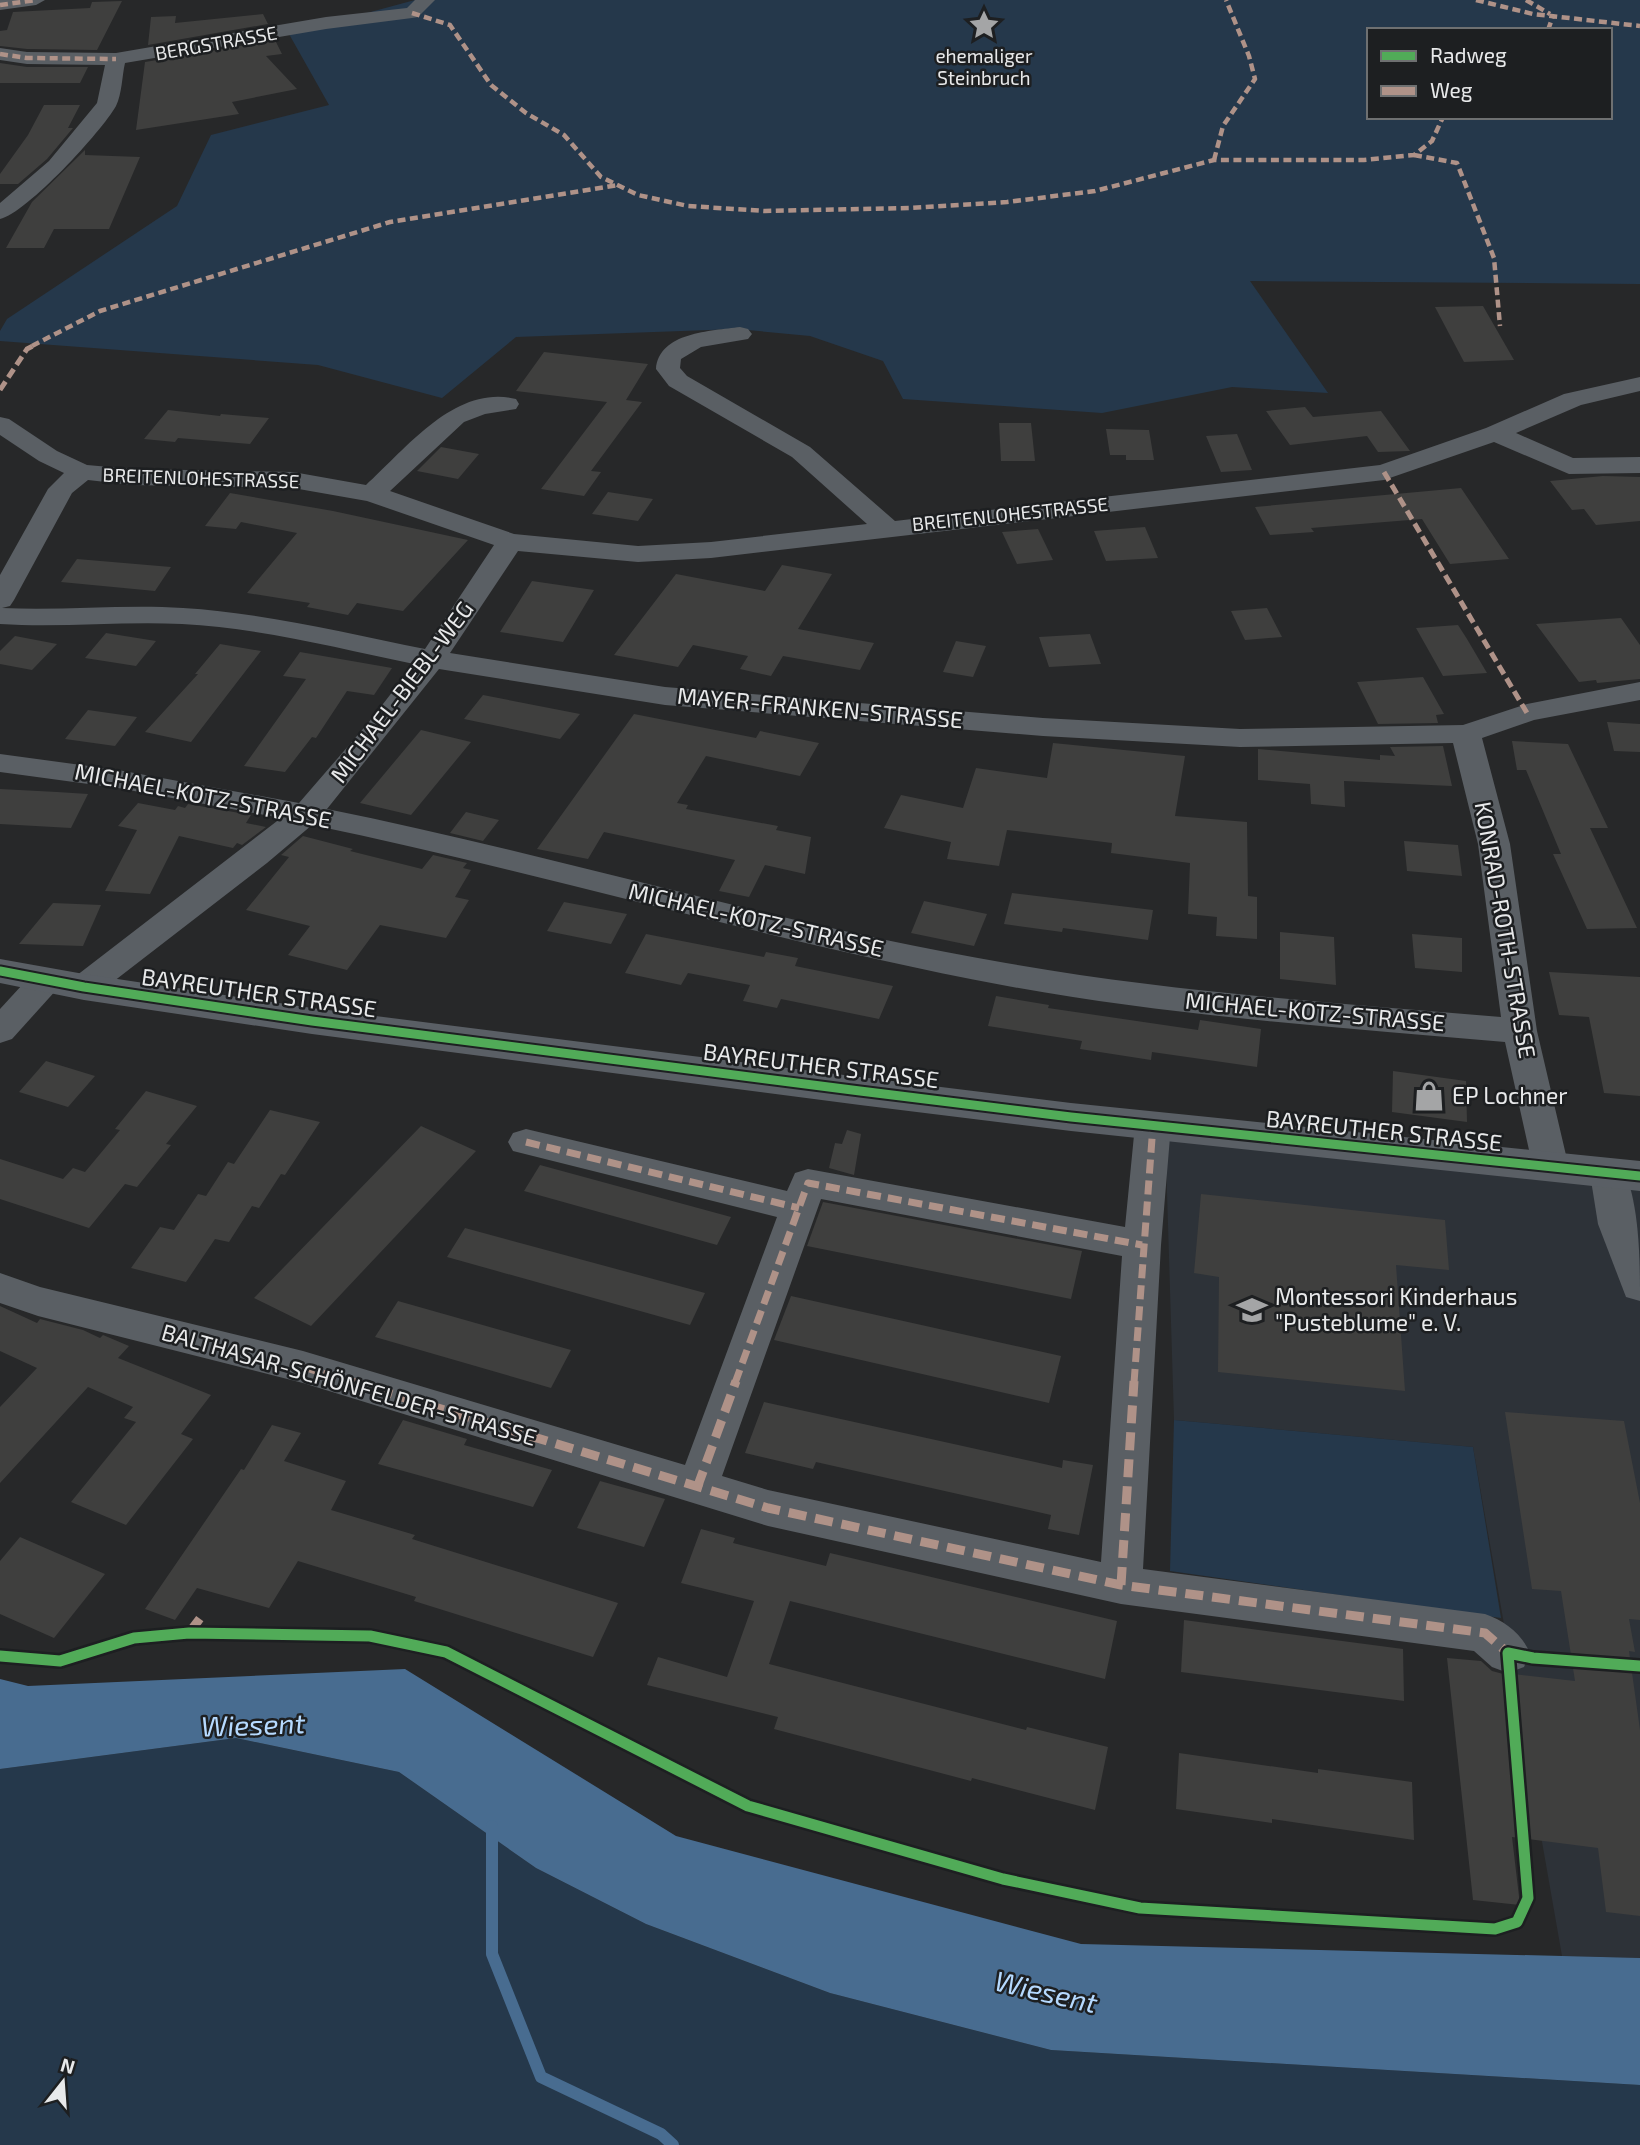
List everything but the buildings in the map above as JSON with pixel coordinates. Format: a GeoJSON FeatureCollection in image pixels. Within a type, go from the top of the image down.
{"type":"FeatureCollection","features":[{"type":"Feature","properties":{"kind":"main road","name":"BAYREUTHER STRASSE"},"geometry":{"type":"LineString","coordinates":[[0,971],[84,987],[312,1021],[1153,1125],[1624,1175]]}},
{"type":"Feature","properties":{"kind":"street"},"geometry":{"type":"LineString","coordinates":[[0,5],[36,0]]}},
{"type":"Feature","properties":{"kind":"street","name":"BERGSTRASSE"},"geometry":{"type":"LineString","coordinates":[[0,54],[27,58],[116,59],[326,23],[412,13],[426,0]]}},
{"type":"Feature","properties":{"kind":"street"},"geometry":{"type":"LineString","coordinates":[[0,213],[19,200],[56,165],[107,104],[116,59]]}},
{"type":"Feature","properties":{"kind":"street"},"geometry":{"type":"LineString","coordinates":[[740,334],[699,340],[680,346],[669,357],[668,369],[678,381],[801,452],[887,528]]}},
{"type":"Feature","properties":{"kind":"street","name":"BREITENLOHESTRASSE"},"geometry":{"type":"LineString","coordinates":[[0,424],[48,456],[82,472],[132,477],[293,480],[372,494],[510,542],[638,554],[711,550],[1384,472],[1495,433],[1573,399],[1640,384]]}},
{"type":"Feature","properties":{"kind":"street"},"geometry":{"type":"LineString","coordinates":[[372,494],[455,417],[481,407],[507,404]]}},
{"type":"Feature","properties":{"kind":"street"},"geometry":{"type":"LineString","coordinates":[[1495,433],[1569,466],[1640,465]]}},
{"type":"Feature","properties":{"kind":"street"},"geometry":{"type":"LineString","coordinates":[[0,600],[61,488],[82,472]]}},
{"type":"Feature","properties":{"kind":"street","name":"MICHAEL-BIEBL-WEG"},"geometry":{"type":"LineString","coordinates":[[84,987],[256,856],[307,813],[379,728],[432,659],[510,542]]}},
{"type":"Feature","properties":{"kind":"street","name":"MAYER-FRANKEN-STRASSE"},"geometry":{"type":"LineString","coordinates":[[0,616],[52,619],[181,616],[259,624],[432,659],[665,696],[1043,727],[1240,738],[1466,734],[1527,713],[1640,691]]}},
{"type":"Feature","properties":{"kind":"street","name":"KONRAD-ROTH-STRASSE"},"geometry":{"type":"LineString","coordinates":[[1466,734],[1494,844],[1520,1031],[1551,1168]]}},
{"type":"Feature","properties":{"kind":"street","name":"MICHAEL-KOTZ-STRASSE"},"geometry":{"type":"LineString","coordinates":[[0,763],[96,774],[307,813],[937,961],[1157,997],[1520,1031]]}},
{"type":"Feature","properties":{"kind":"street"},"geometry":{"type":"LineString","coordinates":[[0,1031],[46,980]]}},
{"type":"Feature","properties":{"kind":"street"},"geometry":{"type":"LineString","coordinates":[[1121,1585],[1142,1245],[1153,1125]]}},
{"type":"Feature","properties":{"kind":"street"},"geometry":{"type":"LineString","coordinates":[[526,1142],[799,1208]]}},
{"type":"Feature","properties":{"kind":"street"},"geometry":{"type":"LineString","coordinates":[[1624,1175],[1617,1224],[1640,1286]]}},
{"type":"Feature","properties":{"kind":"street"},"geometry":{"type":"LineString","coordinates":[[697,1488],[808,1183],[1142,1245]]}},
{"type":"Feature","properties":{"kind":"street","name":"BALTHASAR-SCHÖNFELDER-STRASSE"},"geometry":{"type":"LineString","coordinates":[[0,1288],[38,1301],[303,1367],[768,1508],[1121,1585],[1485,1633],[1508,1653]]}},
{"type":"Feature","properties":{"kind":"shaded area"},"geometry":{"type":"Polygon","coordinates":[[[415,0],[1640,0],[1640,284],[1250,281],[1328,393],[1232,387],[1102,413],[903,399],[883,361],[810,336],[737,329],[516,337],[442,398],[318,365],[0,341],[0,331],[7,319],[177,206],[211,135],[329,105],[289,34],[415,0]]]}},
{"type":"Feature","properties":{"kind":"shaded area"},"geometry":{"type":"Polygon","coordinates":[[[1165,1127],[1640,1171],[1640,1958],[1562,1956],[1473,1447],[1174,1420],[1165,1127]]]}},
{"type":"Feature","properties":{"kind":"shaded area"},"geometry":{"type":"Polygon","coordinates":[[[1174,1420],[1473,1447],[1501,1618],[1170,1571],[1174,1420]]]}},
{"type":"Feature","properties":{"kind":"shaded area"},"geometry":{"type":"Polygon","coordinates":[[[236,1738],[399,1772],[536,1868],[646,1924],[830,1993],[1051,2050],[1640,2085],[1640,2145],[0,2145],[0,1769],[236,1738]]]}},
{"type":"Feature","properties":{"kind":"water"},"geometry":{"type":"Polygon","coordinates":[[[405,1669],[676,1836],[1081,1944],[1640,1958],[1640,2085],[1051,2050],[830,1993],[646,1924],[536,1868],[399,1772],[236,1738],[0,1769],[0,1679],[28,1686],[405,1669]]]}},
{"type":"Feature","properties":{"kind":"waterway","name":"Wiesent"},"geometry":{"type":"LineString","coordinates":[[492,1826],[492,1954],[541,2077],[661,2134],[673,2145]]}},
{"type":"Feature","properties":{"kind":"marked path"},"geometry":{"type":"LineString","coordinates":[[0,5],[36,0]]}},
{"type":"Feature","properties":{"kind":"marked path"},"geometry":{"type":"LineString","coordinates":[[1214,160],[1223,126],[1255,79],[1249,56],[1226,0]]}},
{"type":"Feature","properties":{"kind":"marked path"},"geometry":{"type":"LineString","coordinates":[[1476,0],[1533,14],[1640,26]]}},
{"type":"Feature","properties":{"kind":"marked path"},"geometry":{"type":"LineString","coordinates":[[1526,0],[1550,14]]}},
{"type":"Feature","properties":{"kind":"marked path"},"geometry":{"type":"LineString","coordinates":[[412,13],[450,25],[491,85],[526,113],[564,135],[601,177],[638,195],[688,206],[765,211],[910,208],[1007,202],[1095,191],[1214,160],[1364,160],[1414,155],[1432,141],[1442,119]]}},
{"type":"Feature","properties":{"kind":"marked path"},"geometry":{"type":"LineString","coordinates":[[1549,28],[1553,16]]}},
{"type":"Feature","properties":{"kind":"marked path"},"geometry":{"type":"LineString","coordinates":[[0,54],[27,58],[116,59]]}},
{"type":"Feature","properties":{"kind":"marked path"},"geometry":{"type":"LineString","coordinates":[[1414,155],[1457,163],[1494,258],[1500,326]]}},
{"type":"Feature","properties":{"kind":"marked path"},"geometry":{"type":"LineString","coordinates":[[0,390],[27,349],[100,311],[390,222],[618,185]]}},
{"type":"Feature","properties":{"kind":"marked path"},"geometry":{"type":"LineString","coordinates":[[1384,472],[1527,713]]}},
{"type":"Feature","properties":{"kind":"marked path"},"geometry":{"type":"LineString","coordinates":[[1121,1585],[1142,1245],[1153,1125]]}},
{"type":"Feature","properties":{"kind":"marked path"},"geometry":{"type":"LineString","coordinates":[[526,1142],[799,1208]]}},
{"type":"Feature","properties":{"kind":"marked path"},"geometry":{"type":"LineString","coordinates":[[697,1488],[808,1183],[1142,1245]]}},
{"type":"Feature","properties":{"kind":"marked path"},"geometry":{"type":"LineString","coordinates":[[303,1367],[768,1508],[1121,1585],[1485,1633],[1508,1653]]}},
{"type":"Feature","properties":{"kind":"marked path"},"geometry":{"type":"LineString","coordinates":[[189,1633],[204,1613]]}},
{"type":"Feature","properties":{"kind":"cycle path"},"geometry":{"type":"LineString","coordinates":[[0,971],[84,987],[312,1021],[860,1091],[1071,1117],[1640,1176]]}},
{"type":"Feature","properties":{"kind":"cycle path"},"geometry":{"type":"LineString","coordinates":[[0,1656],[60,1661],[134,1638],[189,1633],[370,1636],[446,1652],[748,1806],[1003,1879],[1140,1908],[1495,1929],[1517,1922],[1528,1898],[1508,1653],[1533,1658],[1640,1666]]}},
{"type":"Feature","properties":{"kind":"place","name":"ehemaliger Steinbruch"},"geometry":{"type":"Point","coordinates":[984,25]}},
{"type":"Feature","properties":{"kind":"place","name":"EP Lochner"},"geometry":{"type":"Point","coordinates":[1429,1096]}},
{"type":"Feature","properties":{"kind":"place","name":"Montessori Kinderhaus \"Pusteblume\" e. V."},"geometry":{"type":"Point","coordinates":[1252,1310]}}]}
